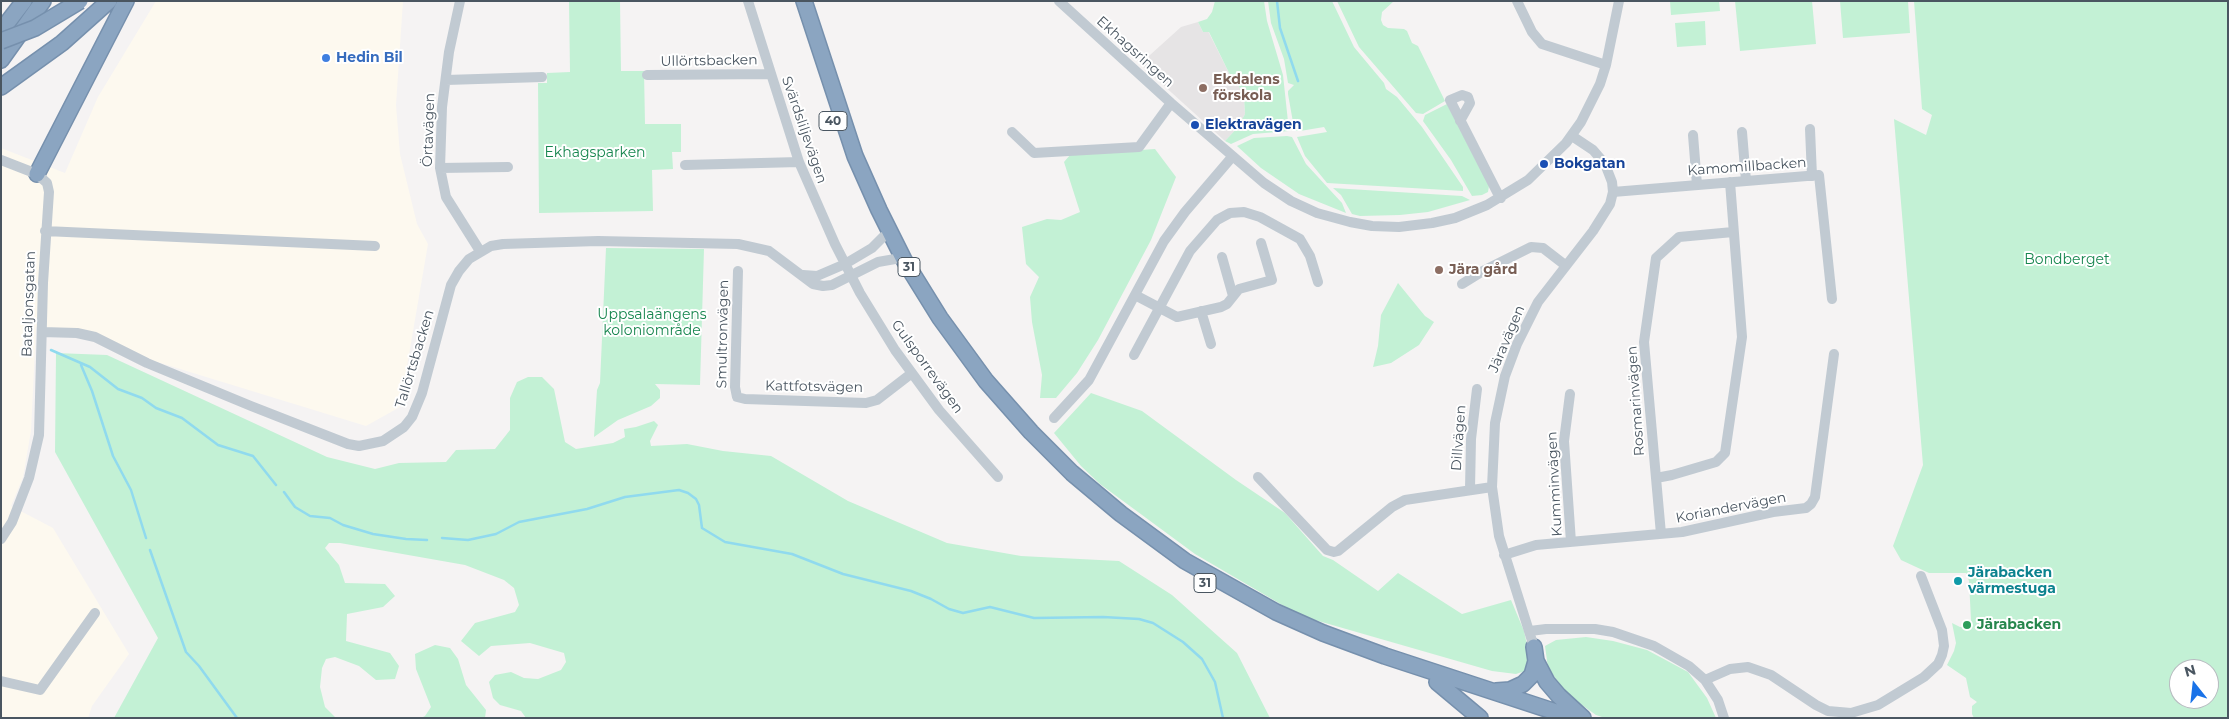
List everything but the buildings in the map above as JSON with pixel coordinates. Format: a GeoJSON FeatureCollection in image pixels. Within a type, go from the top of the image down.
{"type":"FeatureCollection","features":[{"type":"Feature","properties":{"kind":"highway"},"geometry":{"type":"LineString","coordinates":[[1,31],[24,1]]}},
{"type":"Feature","properties":{"kind":"highway"},"geometry":{"type":"LineString","coordinates":[[1,60],[43,1]]}},
{"type":"Feature","properties":{"kind":"highway"},"geometry":{"type":"LineString","coordinates":[[1,40],[35,28],[80,1]]}},
{"type":"Feature","properties":{"kind":"highway"},"geometry":{"type":"LineString","coordinates":[[1,87],[62,43],[109,1]]}},
{"type":"Feature","properties":{"kind":"highway"},"geometry":{"type":"LineString","coordinates":[[37,174],[126,1]]}},
{"type":"Feature","properties":{"kind":"highway","name":"40"},"geometry":{"type":"LineString","coordinates":[[795,1],[837,131],[858,185],[883,237]]}},
{"type":"Feature","properties":{"kind":"highway","name":"31"},"geometry":{"type":"LineString","coordinates":[[804,1],[855,156],[904,260],[960,348],[1001,398],[1048,450],[1136,526],[1185,561],[1227,586],[1323,634],[1574,718]]}},
{"type":"Feature","properties":{"kind":"highway","name":"31"},"geometry":{"type":"LineString","coordinates":[[883,237],[936,328],[999,409],[1058,471],[1124,528],[1193,576],[1272,619],[1352,654],[1546,718]]}},
{"type":"Feature","properties":{"kind":"highway"},"geometry":{"type":"LineString","coordinates":[[1493,691],[1510,690],[1523,684],[1532,675],[1535,654]]}},
{"type":"Feature","properties":{"kind":"highway"},"geometry":{"type":"LineString","coordinates":[[1535,654],[1553,690],[1583,718]]}},
{"type":"Feature","properties":{"kind":"highway"},"geometry":{"type":"LineString","coordinates":[[1437,682],[1480,718]]}},
{"type":"Feature","properties":{"kind":"street","name":"Örtavägen"},"geometry":{"type":"LineString","coordinates":[[460,1],[449,52],[441,124],[440,168],[446,197],[480,251]]}},
{"type":"Feature","properties":{"kind":"street","name":"Svärdsliljevägen"},"geometry":{"type":"LineString","coordinates":[[748,1],[799,162],[820,213],[845,264]]}},
{"type":"Feature","properties":{"kind":"street","name":"Ekhagsringen"},"geometry":{"type":"LineString","coordinates":[[1059,1],[1171,103],[1264,184],[1291,201],[1317,213],[1372,226],[1399,227],[1432,223],[1478,210],[1501,198],[1528,180],[1572,136],[1590,107],[1606,65],[1619,1]]}},
{"type":"Feature","properties":{"kind":"street"},"geometry":{"type":"LineString","coordinates":[[1517,1],[1532,32],[1542,44],[1606,65]]}},
{"type":"Feature","properties":{"kind":"street","name":"Ullörtsbacken"},"geometry":{"type":"LineString","coordinates":[[647,75],[771,74]]}},
{"type":"Feature","properties":{"kind":"street"},"geometry":{"type":"LineString","coordinates":[[446,80],[542,77]]}},
{"type":"Feature","properties":{"kind":"street","name":"Ekhagsringen"},"geometry":{"type":"LineString","coordinates":[[1012,132],[1034,153],[1139,147],[1171,103]]}},
{"type":"Feature","properties":{"kind":"street"},"geometry":{"type":"LineString","coordinates":[[1460,121],[1501,198]]}},
{"type":"Feature","properties":{"kind":"street"},"geometry":{"type":"LineString","coordinates":[[1810,129],[1812,176]]}},
{"type":"Feature","properties":{"kind":"street"},"geometry":{"type":"LineString","coordinates":[[1742,132],[1746,181]]}},
{"type":"Feature","properties":{"kind":"street"},"geometry":{"type":"LineString","coordinates":[[1693,135],[1697,185]]}},
{"type":"Feature","properties":{"kind":"street"},"geometry":{"type":"LineString","coordinates":[[1572,136],[1593,150],[1605,164],[1609,171],[1613,192]]}},
{"type":"Feature","properties":{"kind":"street"},"geometry":{"type":"LineString","coordinates":[[1054,418],[1089,380],[1164,241],[1185,212],[1232,157]]}},
{"type":"Feature","properties":{"kind":"street"},"geometry":{"type":"LineString","coordinates":[[1,160],[37,174]]}},
{"type":"Feature","properties":{"kind":"street"},"geometry":{"type":"LineString","coordinates":[[685,164],[799,162]]}},
{"type":"Feature","properties":{"kind":"street"},"geometry":{"type":"LineString","coordinates":[[440,168],[508,167]]}},
{"type":"Feature","properties":{"kind":"street","name":"Bataljonsgatan"},"geometry":{"type":"LineString","coordinates":[[1,540],[12,522],[30,478],[38,435],[45,231],[49,187],[44,179],[37,174]]}},
{"type":"Feature","properties":{"kind":"street","name":"Kamomillbacken"},"geometry":{"type":"LineString","coordinates":[[1613,192],[1819,175],[1832,299]]}},
{"type":"Feature","properties":{"kind":"street"},"geometry":{"type":"LineString","coordinates":[[1656,478],[1672,476],[1716,462],[1725,453],[1742,337],[1730,182]]}},
{"type":"Feature","properties":{"kind":"street","name":"Järavägen"},"geometry":{"type":"LineString","coordinates":[[1535,654],[1530,631],[1504,555],[1492,488],[1494,423],[1505,376],[1517,344],[1538,302],[1604,216],[1613,192]]}},
{"type":"Feature","properties":{"kind":"street"},"geometry":{"type":"LineString","coordinates":[[1134,355],[1190,251],[1217,220],[1238,211],[1260,217],[1300,239],[1310,256],[1318,282]]}},
{"type":"Feature","properties":{"kind":"street"},"geometry":{"type":"LineString","coordinates":[[45,231],[374,246]]}},
{"type":"Feature","properties":{"kind":"street","name":"Rosmarinvägen"},"geometry":{"type":"LineString","coordinates":[[1661,534],[1644,342],[1656,258],[1679,237],[1734,232]]}},
{"type":"Feature","properties":{"kind":"street"},"geometry":{"type":"LineString","coordinates":[[802,275],[808,277],[817,276],[845,264],[872,248],[883,237]]}},
{"type":"Feature","properties":{"kind":"street","name":"Tallörtsbacken"},"geometry":{"type":"LineString","coordinates":[[42,332],[76,333],[95,337],[147,363],[348,444],[359,446],[372,444],[394,435],[412,417],[422,393],[451,285],[459,271],[480,251],[503,244],[598,241],[722,242],[752,246],[769,251],[813,284],[823,286],[832,285],[878,262],[895,259]]}},
{"type":"Feature","properties":{"kind":"street"},"geometry":{"type":"LineString","coordinates":[[1135,295],[1176,317],[1226,304],[1239,290],[1272,280],[1261,243]]}},
{"type":"Feature","properties":{"kind":"street"},"geometry":{"type":"LineString","coordinates":[[1462,284],[1483,271],[1531,247],[1544,248],[1565,265]]}},
{"type":"Feature","properties":{"kind":"street"},"geometry":{"type":"LineString","coordinates":[[1222,257],[1233,296]]}},
{"type":"Feature","properties":{"kind":"street","name":"Gulsporrevägen"},"geometry":{"type":"LineString","coordinates":[[845,264],[875,318],[912,374],[939,410],[998,478]]}},
{"type":"Feature","properties":{"kind":"street","name":"Smultronvägen"},"geometry":{"type":"LineString","coordinates":[[738,270],[735,387],[738,397]]}},
{"type":"Feature","properties":{"kind":"street"},"geometry":{"type":"LineString","coordinates":[[1202,311],[1210,344]]}},
{"type":"Feature","properties":{"kind":"street","name":"Koriandervägen"},"geometry":{"type":"LineString","coordinates":[[1504,555],[1536,545],[1682,532],[1773,512],[1806,508],[1811,504],[1816,489],[1834,354]]}},
{"type":"Feature","properties":{"kind":"street","name":"Kattfotsvägen"},"geometry":{"type":"LineString","coordinates":[[738,397],[745,399],[866,403],[877,400],[912,374]]}},
{"type":"Feature","properties":{"kind":"street","name":"Dillvägen"},"geometry":{"type":"LineString","coordinates":[[1470,489],[1470,439],[1477,389]]}},
{"type":"Feature","properties":{"kind":"street","name":"Kumminvägen"},"geometry":{"type":"LineString","coordinates":[[1570,394],[1564,441],[1571,542]]}},
{"type":"Feature","properties":{"kind":"street"},"geometry":{"type":"LineString","coordinates":[[1258,478],[1327,550],[1334,552],[1338,551],[1392,507],[1405,500],[1470,489],[1492,488]]}},
{"type":"Feature","properties":{"kind":"street"},"geometry":{"type":"LineString","coordinates":[[1705,680],[1730,669],[1748,667],[1771,676],[1816,705],[1828,710],[1851,713],[1878,705],[1924,677],[1938,664],[1942,655],[1944,646],[1942,630],[1920,576]]}},
{"type":"Feature","properties":{"kind":"street"},"geometry":{"type":"LineString","coordinates":[[1,681],[40,690],[95,613]]}},
{"type":"Feature","properties":{"kind":"street"},"geometry":{"type":"LineString","coordinates":[[1530,631],[1577,628],[1613,632],[1654,646],[1688,666],[1705,680],[1718,700],[1724,718]]}},
{"type":"Feature","properties":{"kind":"shaded area"},"geometry":{"type":"Polygon","coordinates":[[[156,1],[403,1],[396,105],[400,154],[417,224],[428,244],[400,407],[366,426],[154,361],[109,339],[54,328],[36,327],[31,431],[23,477],[11,506],[53,528],[129,654],[92,706],[88,718],[1,718],[1,148],[65,173],[98,97],[156,1]]]}},
{"type":"Feature","properties":{"kind":"shaded area","name":"Ekdalens förskola"},"geometry":{"type":"Polygon","coordinates":[[[1198,22],[1203,32],[1208,31],[1232,79],[1235,78],[1244,97],[1245,114],[1238,127],[1225,141],[1140,64],[1181,27],[1198,22]]]}},
{"type":"Feature","properties":{"kind":"green space","name":"Ekhagsparken"},"geometry":{"type":"Polygon","coordinates":[[[569,1],[620,1],[621,71],[644,71],[645,124],[681,124],[681,152],[672,152],[673,169],[652,170],[653,211],[539,213],[538,83],[547,83],[547,73],[570,72],[569,1]]]}},
{"type":"Feature","properties":{"kind":"green space"},"geometry":{"type":"Polygon","coordinates":[[[1215,1],[1264,1],[1267,21],[1283,75],[1289,131],[1253,134],[1231,144],[1225,141],[1238,127],[1245,114],[1244,97],[1235,78],[1232,79],[1209,32],[1203,32],[1198,22],[1207,19],[1212,12],[1215,1]]]}},
{"type":"Feature","properties":{"kind":"green space"},"geometry":{"type":"Polygon","coordinates":[[[1268,1],[1332,1],[1354,47],[1384,83],[1386,89],[1397,97],[1422,127],[1463,187],[1463,191],[1327,183],[1305,156],[1297,137],[1327,132],[1324,127],[1295,131],[1288,94],[1288,91],[1294,85],[1288,83],[1284,59],[1271,23],[1268,1]]]}},
{"type":"Feature","properties":{"kind":"green space"},"geometry":{"type":"Polygon","coordinates":[[[1337,1],[1394,1],[1382,12],[1381,20],[1383,25],[1388,28],[1404,29],[1407,31],[1412,43],[1418,46],[1445,101],[1423,114],[1416,113],[1359,47],[1337,1]]]}},
{"type":"Feature","properties":{"kind":"green space"},"geometry":{"type":"Polygon","coordinates":[[[1670,1],[1719,1],[1720,11],[1671,15],[1670,1]]]}},
{"type":"Feature","properties":{"kind":"green space"},"geometry":{"type":"Polygon","coordinates":[[[1735,1],[1812,1],[1816,44],[1740,51],[1735,1]]]}},
{"type":"Feature","properties":{"kind":"green space"},"geometry":{"type":"Polygon","coordinates":[[[1840,1],[1908,1],[1910,33],[1843,38],[1840,1]]]}},
{"type":"Feature","properties":{"kind":"green space","name":"Bondberget"},"geometry":{"type":"Polygon","coordinates":[[[1914,1],[2228,1],[2228,718],[1974,718],[1972,706],[1977,702],[1970,697],[1966,678],[1947,665],[1956,643],[1952,623],[1960,627],[1968,627],[1971,620],[1969,581],[1966,573],[1929,573],[1901,560],[1893,546],[1923,465],[1894,119],[1926,135],[1932,115],[1922,109],[1914,1]]]}},
{"type":"Feature","properties":{"kind":"green space"},"geometry":{"type":"Polygon","coordinates":[[[1705,21],[1706,45],[1677,47],[1675,23],[1705,21]]]}},
{"type":"Feature","properties":{"kind":"green space"},"geometry":{"type":"Polygon","coordinates":[[[1447,104],[1489,186],[1488,192],[1482,195],[1472,196],[1451,160],[1423,121],[1425,115],[1447,104]]]}},
{"type":"Feature","properties":{"kind":"green space"},"geometry":{"type":"Polygon","coordinates":[[[1292,137],[1306,164],[1342,203],[1346,213],[1299,194],[1261,168],[1237,146],[1254,138],[1292,137]]]}},
{"type":"Feature","properties":{"kind":"green space"},"geometry":{"type":"Polygon","coordinates":[[[1155,149],[1176,177],[1151,240],[1098,340],[1077,373],[1056,398],[1040,398],[1042,375],[1032,322],[1030,297],[1039,277],[1026,264],[1022,227],[1047,219],[1061,220],[1080,212],[1064,162],[1070,155],[1155,149]]]}},
{"type":"Feature","properties":{"kind":"green space"},"geometry":{"type":"Polygon","coordinates":[[[1333,188],[1462,196],[1470,200],[1428,212],[1360,216],[1352,214],[1341,195],[1333,188]]]}},
{"type":"Feature","properties":{"kind":"green space","name":"Uppsalaängens koloniområde"},"geometry":{"type":"Polygon","coordinates":[[[606,248],[704,249],[700,385],[655,384],[660,390],[660,398],[651,406],[618,420],[594,437],[597,390],[600,383],[606,248]]]}},
{"type":"Feature","properties":{"kind":"green space"},"geometry":{"type":"Polygon","coordinates":[[[1398,283],[1425,316],[1434,322],[1419,345],[1391,363],[1373,367],[1378,346],[1381,315],[1398,283]]]}},
{"type":"Feature","properties":{"kind":"green space"},"geometry":{"type":"Polygon","coordinates":[[[56,353],[107,355],[327,457],[375,469],[399,463],[446,462],[456,450],[495,449],[510,430],[510,398],[517,382],[528,377],[542,377],[554,389],[565,442],[576,449],[613,443],[625,437],[624,429],[654,421],[658,425],[650,441],[651,446],[687,444],[723,451],[771,456],[848,501],[947,543],[1021,556],[1119,561],[1172,595],[1237,653],[1270,718],[526,718],[521,711],[500,705],[493,698],[489,682],[495,675],[511,672],[524,678],[538,679],[561,670],[566,662],[564,653],[530,643],[491,646],[479,656],[461,641],[475,623],[515,612],[519,605],[514,588],[504,580],[465,565],[340,543],[329,543],[325,548],[339,565],[345,583],[385,584],[395,596],[383,607],[347,614],[346,641],[390,653],[399,666],[395,679],[376,680],[359,666],[335,657],[326,659],[322,668],[320,687],[325,707],[336,718],[114,718],[158,638],[55,452],[56,353]]]}},
{"type":"Feature","properties":{"kind":"green space"},"geometry":{"type":"Polygon","coordinates":[[[1091,393],[1142,411],[1236,480],[1285,513],[1323,556],[1333,560],[1378,591],[1398,573],[1462,614],[1511,600],[1524,631],[1530,659],[1525,671],[1516,674],[1492,671],[1301,616],[1195,554],[1100,484],[1081,466],[1054,433],[1091,393]]]}},
{"type":"Feature","properties":{"kind":"green space"},"geometry":{"type":"Polygon","coordinates":[[[1586,637],[1613,641],[1647,650],[1688,672],[1707,698],[1716,718],[1605,718],[1596,715],[1568,695],[1548,668],[1545,646],[1556,640],[1586,637]]]}},
{"type":"Feature","properties":{"kind":"green space"},"geometry":{"type":"Polygon","coordinates":[[[435,645],[450,648],[458,659],[466,685],[486,710],[485,718],[421,718],[425,716],[431,707],[416,669],[415,654],[435,645]]]}},
{"type":"Feature","properties":{"kind":"waterway"},"geometry":{"type":"LineString","coordinates":[[1277,1],[1280,28],[1298,81]]}},
{"type":"Feature","properties":{"kind":"waterway"},"geometry":{"type":"LineString","coordinates":[[51,350],[90,367],[118,389],[142,398],[156,408],[182,418],[218,445],[253,456],[276,485]]}},
{"type":"Feature","properties":{"kind":"waterway"},"geometry":{"type":"LineString","coordinates":[[81,365],[92,391],[113,456],[131,490],[146,538]]}},
{"type":"Feature","properties":{"kind":"waterway"},"geometry":{"type":"LineString","coordinates":[[442,538],[468,540],[496,534],[519,522],[587,509],[625,497],[679,490],[688,493],[696,499],[699,505],[702,528],[725,542],[792,554],[843,574],[911,591],[949,609],[963,613],[990,607],[1034,618],[1103,617],[1139,619],[1153,623],[1183,642],[1202,659],[1215,682],[1223,718]]}},
{"type":"Feature","properties":{"kind":"waterway"},"geometry":{"type":"LineString","coordinates":[[284,492],[295,507],[310,516],[330,518],[343,525],[373,534],[427,540]]}},
{"type":"Feature","properties":{"kind":"waterway"},"geometry":{"type":"LineString","coordinates":[[150,550],[186,652],[199,666],[237,718]]}},
{"type":"Feature","properties":{"kind":"place","name":"Hedin Bil"},"geometry":{"type":"Point","coordinates":[326,58]}},
{"type":"Feature","properties":{"kind":"place","name":"Ekdalens förskola"},"geometry":{"type":"Point","coordinates":[1203,88]}},
{"type":"Feature","properties":{"kind":"place","name":"Elektravägen"},"geometry":{"type":"Point","coordinates":[1195,125]}},
{"type":"Feature","properties":{"kind":"place","name":"Bokgatan"},"geometry":{"type":"Point","coordinates":[1544,164]}},
{"type":"Feature","properties":{"kind":"place","name":"Jära gård"},"geometry":{"type":"Point","coordinates":[1439,270]}},
{"type":"Feature","properties":{"kind":"place","name":"Järabacken värmestuga"},"geometry":{"type":"Point","coordinates":[1958,581]}},
{"type":"Feature","properties":{"kind":"place","name":"Järabacken"},"geometry":{"type":"Point","coordinates":[1967,625]}}]}
